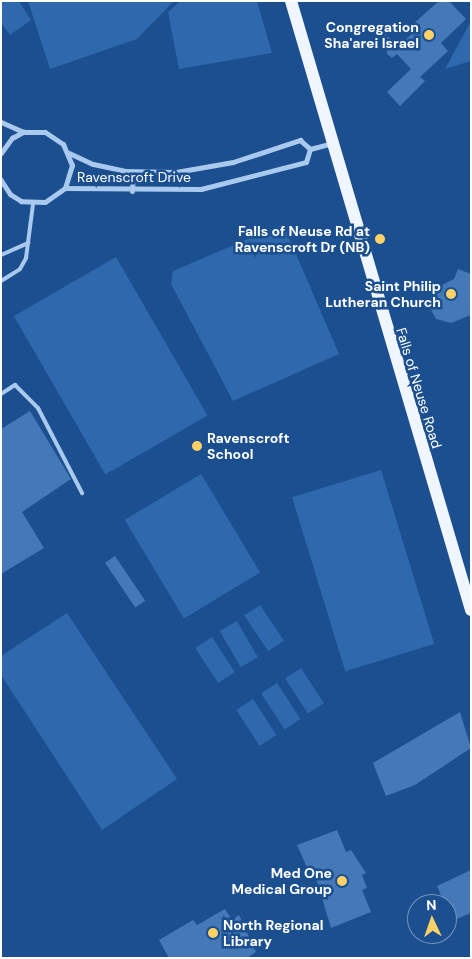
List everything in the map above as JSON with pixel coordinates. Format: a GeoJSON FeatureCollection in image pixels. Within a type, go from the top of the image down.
{"type":"FeatureCollection","features":[{"type":"Feature","properties":{"kind":"main road","name":"Falls of Neuse Road"},"geometry":{"type":"LineString","coordinates":[[291,1],[471,610]]}},
{"type":"Feature","properties":{"kind":"street","name":"Ravenscroft Drive"},"geometry":{"type":"LineString","coordinates":[[1,122],[23,132],[45,132],[55,136],[69,153],[72,165],[65,188],[51,200],[33,204]]}},
{"type":"Feature","properties":{"kind":"street"},"geometry":{"type":"LineString","coordinates":[[1,153],[12,138],[23,132]]}},
{"type":"Feature","properties":{"kind":"street","name":"Ravenscroft Drive"},"geometry":{"type":"LineString","coordinates":[[69,153],[93,164],[133,172],[176,172],[213,167],[300,140],[310,149]]}},
{"type":"Feature","properties":{"kind":"street","name":"Ravenscroft Drive"},"geometry":{"type":"LineString","coordinates":[[310,149],[333,143]]}},
{"type":"Feature","properties":{"kind":"street","name":"Ravenscroft Drive"},"geometry":{"type":"LineString","coordinates":[[65,188],[132,191],[191,190],[226,184],[306,162],[310,149]]}},
{"type":"Feature","properties":{"kind":"street"},"geometry":{"type":"LineString","coordinates":[[132,191],[133,172]]}},
{"type":"Feature","properties":{"kind":"street"},"geometry":{"type":"LineString","coordinates":[[1,180],[10,194],[33,204]]}},
{"type":"Feature","properties":{"kind":"lane"},"geometry":{"type":"LineString","coordinates":[[1,281],[20,269],[26,258],[33,204]]}},
{"type":"Feature","properties":{"kind":"lane"},"geometry":{"type":"LineString","coordinates":[[1,255],[28,243]]}},
{"type":"Feature","properties":{"kind":"lane"},"geometry":{"type":"LineString","coordinates":[[1,394],[15,385],[38,408],[82,493]]}},
{"type":"Feature","properties":{"kind":"shaded area"},"geometry":{"type":"Polygon","coordinates":[[[1,1],[19,1],[31,20],[10,35],[1,23],[1,1]]]}},
{"type":"Feature","properties":{"kind":"shaded area"},"geometry":{"type":"Polygon","coordinates":[[[28,1],[174,1],[137,39],[50,69],[28,1]]]}},
{"type":"Feature","properties":{"kind":"shaded area"},"geometry":{"type":"Polygon","coordinates":[[[180,1],[257,1],[272,53],[179,69],[168,12],[180,1]]]}},
{"type":"Feature","properties":{"kind":"shaded area"},"geometry":{"type":"Polygon","coordinates":[[[471,21],[471,61],[445,69],[471,21]]]}},
{"type":"Feature","properties":{"kind":"shaded area"},"geometry":{"type":"Polygon","coordinates":[[[283,224],[339,354],[233,401],[171,284],[173,271],[283,224]]]}},
{"type":"Feature","properties":{"kind":"shaded area"},"geometry":{"type":"Polygon","coordinates":[[[116,257],[208,415],[105,474],[14,316],[116,257]]]}},
{"type":"Feature","properties":{"kind":"shaded area"},"geometry":{"type":"Polygon","coordinates":[[[381,470],[434,644],[345,671],[292,497],[381,470]]]}},
{"type":"Feature","properties":{"kind":"shaded area"},"geometry":{"type":"Polygon","coordinates":[[[201,474],[260,573],[184,618],[125,520],[201,474]]]}},
{"type":"Feature","properties":{"kind":"shaded area"},"geometry":{"type":"Polygon","coordinates":[[[260,605],[284,641],[268,651],[244,616],[260,605]]]}},
{"type":"Feature","properties":{"kind":"shaded area"},"geometry":{"type":"Polygon","coordinates":[[[67,613],[177,779],[102,830],[1,675],[1,656],[67,613]]]}},
{"type":"Feature","properties":{"kind":"shaded area"},"geometry":{"type":"Polygon","coordinates":[[[237,621],[258,657],[241,667],[220,631],[237,621]]]}},
{"type":"Feature","properties":{"kind":"shaded area"},"geometry":{"type":"Polygon","coordinates":[[[212,637],[235,672],[218,683],[195,648],[212,637]]]}},
{"type":"Feature","properties":{"kind":"shaded area"},"geometry":{"type":"Polygon","coordinates":[[[301,668],[324,703],[308,714],[285,678],[301,668]]]}},
{"type":"Feature","properties":{"kind":"shaded area"},"geometry":{"type":"Polygon","coordinates":[[[277,683],[300,719],[284,729],[261,693],[277,683]]]}},
{"type":"Feature","properties":{"kind":"shaded area"},"geometry":{"type":"Polygon","coordinates":[[[253,699],[276,735],[260,746],[236,710],[253,699]]]}},
{"type":"Feature","properties":{"kind":"building","name":"Congregation Sha'arei Israel"},"geometry":{"type":"Polygon","coordinates":[[[439,1],[449,1],[466,19],[441,43],[448,51],[420,77],[425,81],[400,106],[387,92],[411,69],[397,54],[392,58],[387,54],[387,44],[381,37],[384,34],[400,45],[415,31],[413,24],[439,1]]]}},
{"type":"Feature","properties":{"kind":"building","name":"Saint Philip Lutheran Church"},"geometry":{"type":"Polygon","coordinates":[[[458,269],[471,274],[471,315],[451,323],[436,319],[428,304],[434,289],[454,279],[458,269]]]}},
{"type":"Feature","properties":{"kind":"building"},"geometry":{"type":"Polygon","coordinates":[[[30,411],[71,479],[22,512],[44,548],[1,574],[1,429],[30,411]]]}},
{"type":"Feature","properties":{"kind":"building"},"geometry":{"type":"Polygon","coordinates":[[[115,556],[145,601],[135,607],[105,563],[115,556]]]}},
{"type":"Feature","properties":{"kind":"building"},"geometry":{"type":"Polygon","coordinates":[[[460,712],[471,748],[415,785],[386,796],[373,763],[460,712]]]}},
{"type":"Feature","properties":{"kind":"building","name":"Med One Medical Group"},"geometry":{"type":"Polygon","coordinates":[[[337,830],[346,852],[351,850],[366,873],[362,875],[367,888],[362,890],[371,912],[331,928],[313,868],[308,870],[297,845],[337,830]]]}},
{"type":"Feature","properties":{"kind":"building"},"geometry":{"type":"Polygon","coordinates":[[[471,870],[471,913],[457,919],[457,894],[440,894],[437,886],[471,870]]]}},
{"type":"Feature","properties":{"kind":"building","name":"North Regional Library"},"geometry":{"type":"Polygon","coordinates":[[[225,909],[232,920],[239,915],[256,952],[247,958],[169,958],[159,940],[193,920],[197,925],[225,909]]]}},
{"type":"Feature","properties":{"kind":"place","name":"Congregation Sha'arei Israel"},"geometry":{"type":"Point","coordinates":[429,35]}},
{"type":"Feature","properties":{"kind":"place","name":"Falls of Neuse Rd at Ravenscroft Dr (NB)"},"geometry":{"type":"Point","coordinates":[380,239]}},
{"type":"Feature","properties":{"kind":"place","name":"Saint Philip Lutheran Church"},"geometry":{"type":"Point","coordinates":[451,294]}},
{"type":"Feature","properties":{"kind":"place","name":"Ravenscroft School"},"geometry":{"type":"Point","coordinates":[197,446]}},
{"type":"Feature","properties":{"kind":"place","name":"Med One Medical Group"},"geometry":{"type":"Point","coordinates":[342,881]}},
{"type":"Feature","properties":{"kind":"place","name":"North Regional Library"},"geometry":{"type":"Point","coordinates":[213,933]}}]}
